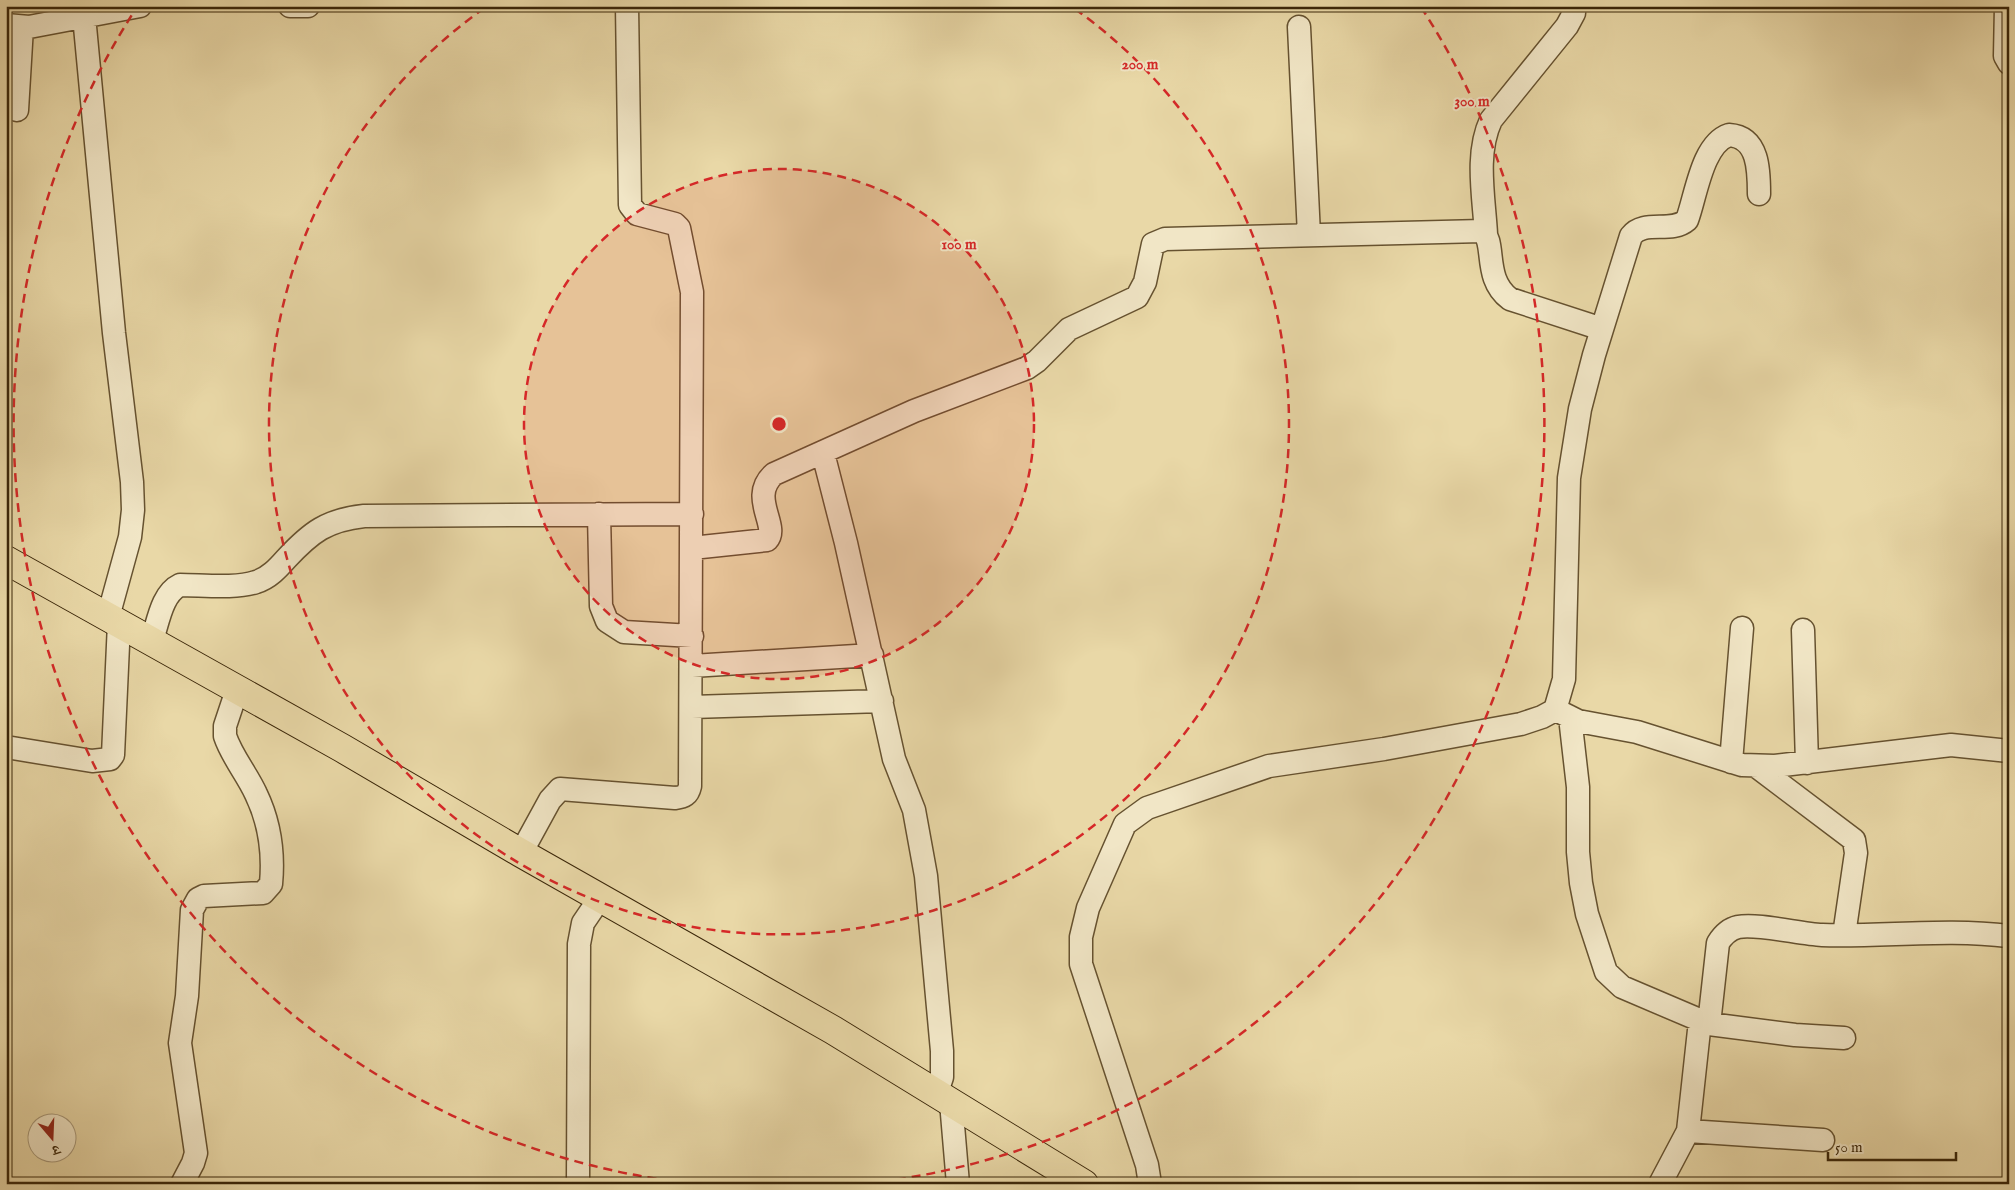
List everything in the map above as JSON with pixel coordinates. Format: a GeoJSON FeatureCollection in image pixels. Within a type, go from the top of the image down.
{"type":"FeatureCollection","features":[{"type":"Feature","properties":{"kind":"main road"},"geometry":{"type":"LineString","coordinates":[[6,560],[114,620],[151,643],[342,748],[521,853],[833,1030],[1084,1184]]}},
{"type":"Feature","properties":{"kind":"street"},"geometry":{"type":"LineString","coordinates":[[18,110],[14,26],[29,27],[140,6]]}},
{"type":"Feature","properties":{"kind":"street"},"geometry":{"type":"LineString","coordinates":[[290,6],[308,6]]}},
{"type":"Feature","properties":{"kind":"street"},"geometry":{"type":"LineString","coordinates":[[521,853],[550,800],[560,789],[675,798],[683,797],[688,793],[691,777],[692,292],[679,228],[675,224],[637,214],[630,205],[627,6]]}},
{"type":"Feature","properties":{"kind":"street"},"geometry":{"type":"LineString","coordinates":[[1574,6],[1574,13],[1567,26],[1491,120],[1484,135],[1482,151],[1486,234],[1493,279],[1501,292],[1510,300],[1602,329]]}},
{"type":"Feature","properties":{"kind":"street"},"geometry":{"type":"LineString","coordinates":[[2006,6],[2005,56],[2009,63]]}},
{"type":"Feature","properties":{"kind":"street"},"geometry":{"type":"LineString","coordinates":[[6,747],[92,761],[110,759],[113,755],[114,620],[130,537],[133,501],[113,323],[84,16]]}},
{"type":"Feature","properties":{"kind":"street"},"geometry":{"type":"LineString","coordinates":[[1299,28],[1309,235]]}},
{"type":"Feature","properties":{"kind":"street"},"geometry":{"type":"LineString","coordinates":[[1759,194],[1759,170],[1754,152],[1742,139],[1736,136],[1721,138],[1713,144],[1707,157],[1688,220],[1675,227],[1639,229],[1631,236],[1602,329],[1580,409],[1569,478],[1563,714],[1578,787],[1578,852],[1581,883],[1587,914],[1606,972],[1622,987],[1705,1022],[1795,1035],[1844,1038]]}},
{"type":"Feature","properties":{"kind":"street"},"geometry":{"type":"LineString","coordinates":[[692,548],[767,540],[770,532],[763,499],[763,488],[767,480],[774,474],[914,411],[1014,374],[1032,365],[1069,329],[1137,296],[1145,282],[1153,244],[1159,241],[1477,230],[1486,234]]}},
{"type":"Feature","properties":{"kind":"street"},"geometry":{"type":"LineString","coordinates":[[823,453],[872,655],[894,759],[911,800],[926,876],[942,1051],[944,1097],[958,1184]]}},
{"type":"Feature","properties":{"kind":"street"},"geometry":{"type":"LineString","coordinates":[[599,514],[602,606],[607,621],[624,632],[692,636]]}},
{"type":"Feature","properties":{"kind":"street"},"geometry":{"type":"LineString","coordinates":[[151,643],[165,602],[172,589],[180,585],[240,585],[256,583],[275,570],[306,537],[333,522],[364,516],[692,514]]}},
{"type":"Feature","properties":{"kind":"street"},"geometry":{"type":"LineString","coordinates":[[1731,762],[1742,628]]}},
{"type":"Feature","properties":{"kind":"street"},"geometry":{"type":"LineString","coordinates":[[1803,630],[1807,763]]}},
{"type":"Feature","properties":{"kind":"street"},"geometry":{"type":"LineString","coordinates":[[692,666],[872,655]]}},
{"type":"Feature","properties":{"kind":"street"},"geometry":{"type":"LineString","coordinates":[[182,1184],[194,1164],[196,1153],[180,1043],[187,996],[192,910],[198,899],[204,896],[263,892],[271,884],[271,841],[268,826],[256,794],[225,736],[225,726],[237,690]]}},
{"type":"Feature","properties":{"kind":"street"},"geometry":{"type":"LineString","coordinates":[[692,707],[882,701]]}},
{"type":"Feature","properties":{"kind":"street"},"geometry":{"type":"LineString","coordinates":[[1150,1184],[1147,1166],[1082,964],[1081,937],[1088,908],[1125,824],[1147,808],[1269,766],[1384,749],[1521,724],[1542,717],[1563,714],[1591,725],[1637,732],[1731,762],[1756,766],[1807,763],[1846,756],[1951,745],[2009,751]]}},
{"type":"Feature","properties":{"kind":"street"},"geometry":{"type":"LineString","coordinates":[[1756,766],[1854,840],[1856,853],[1844,935]]}},
{"type":"Feature","properties":{"kind":"street"},"geometry":{"type":"LineString","coordinates":[[578,1184],[579,944],[582,923],[600,898]]}},
{"type":"Feature","properties":{"kind":"street"},"geometry":{"type":"LineString","coordinates":[[1662,1180],[1688,1131],[1718,943],[1724,934],[1738,927],[1748,927],[1844,935],[1954,933],[2009,936]]}},
{"type":"Feature","properties":{"kind":"street"},"geometry":{"type":"LineString","coordinates":[[1688,1131],[1823,1140]]}}]}
